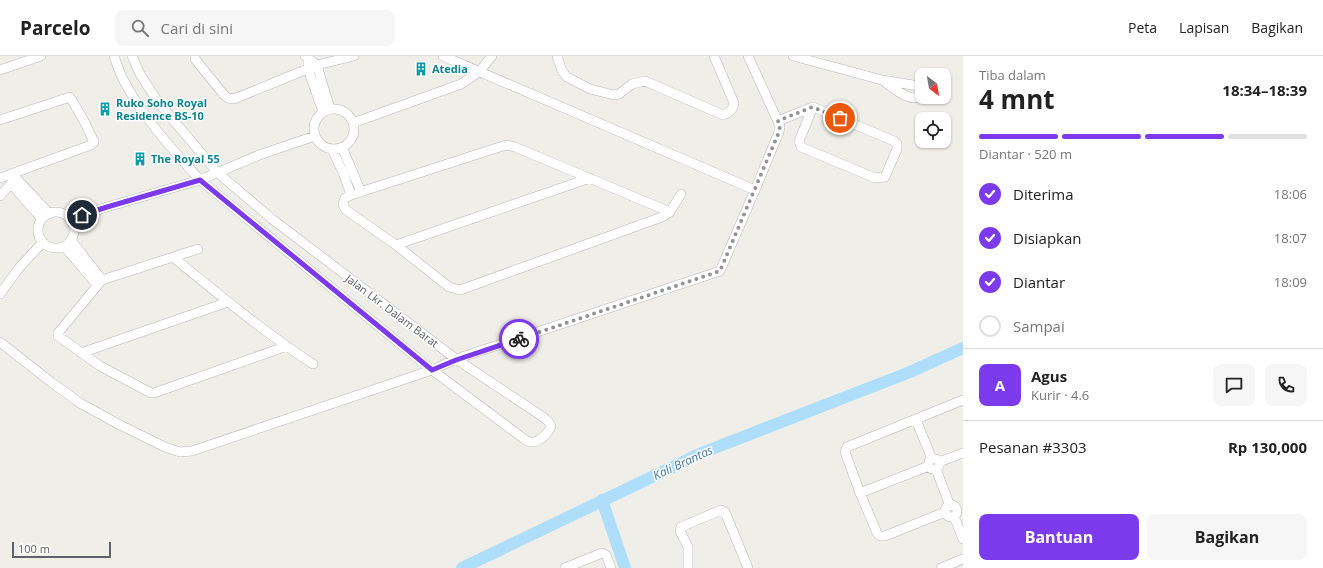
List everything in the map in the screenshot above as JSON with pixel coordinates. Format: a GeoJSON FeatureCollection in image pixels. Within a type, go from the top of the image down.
{"type":"FeatureCollection","features":[{"type":"Feature","properties":{"kind":"street"},"geometry":{"type":"LineString","coordinates":[[0,70],[41,56]]}},
{"type":"Feature","properties":{"kind":"street","name":"Jalan Lkr. Dalam Barat"},"geometry":{"type":"LineString","coordinates":[[114,56],[122,78],[142,111],[178,157],[200,180],[432,370],[527,440],[533,442],[538,441],[550,429],[551,426],[543,417],[456,360],[272,219],[218,173],[158,102],[140,74],[132,56]]}},
{"type":"Feature","properties":{"kind":"street"},"geometry":{"type":"LineString","coordinates":[[195,56],[195,59],[224,95],[228,98],[234,99],[317,65],[354,56]]}},
{"type":"Feature","properties":{"kind":"street"},"geometry":{"type":"LineString","coordinates":[[443,56],[755,190]]}},
{"type":"Feature","properties":{"kind":"street"},"geometry":{"type":"LineString","coordinates":[[353,123],[461,84],[479,72],[492,56]]}},
{"type":"Feature","properties":{"kind":"street"},"geometry":{"type":"LineString","coordinates":[[557,56],[562,71],[567,77],[590,89],[614,96],[632,84],[645,81],[723,115],[729,113],[733,109],[734,103],[714,56]]}},
{"type":"Feature","properties":{"kind":"street"},"geometry":{"type":"LineString","coordinates":[[0,342],[80,403],[165,447],[180,452],[192,451],[432,370],[456,360],[717,273],[722,269],[779,132],[780,126],[748,56]]}},
{"type":"Feature","properties":{"kind":"street"},"geometry":{"type":"LineString","coordinates":[[793,56],[882,80]]}},
{"type":"Feature","properties":{"kind":"street"},"geometry":{"type":"LineString","coordinates":[[307,57],[308,69],[327,110]]}},
{"type":"Feature","properties":{"kind":"street"},"geometry":{"type":"LineString","coordinates":[[307,57],[317,65],[327,110]]}},
{"type":"Feature","properties":{"kind":"street"},"geometry":{"type":"LineString","coordinates":[[0,120],[70,97],[94,142],[91,146],[0,178]]}},
{"type":"Feature","properties":{"kind":"street"},"geometry":{"type":"LineString","coordinates":[[778,121],[812,107],[894,140],[897,144],[897,149],[885,177],[875,178],[801,146],[799,140],[812,107]]}},
{"type":"Feature","properties":{"kind":"street"},"geometry":{"type":"LineString","coordinates":[[338,109],[350,117],[353,123],[354,130],[352,137],[348,143],[342,147],[332,149],[325,147],[315,136],[314,127],[317,118],[327,110],[338,109]]}},
{"type":"Feature","properties":{"kind":"street"},"geometry":{"type":"LineString","coordinates":[[70,219],[200,180],[259,155],[315,136]]}},
{"type":"Feature","properties":{"kind":"street"},"geometry":{"type":"LineString","coordinates":[[670,212],[515,147],[506,145],[351,195],[345,198],[343,204],[346,210],[396,245],[449,287],[460,290],[662,217],[670,212],[681,194]]}},
{"type":"Feature","properties":{"kind":"street"},"geometry":{"type":"LineString","coordinates":[[342,147],[361,192]]}},
{"type":"Feature","properties":{"kind":"street"},"geometry":{"type":"LineString","coordinates":[[332,149],[351,195]]}},
{"type":"Feature","properties":{"kind":"street"},"geometry":{"type":"LineString","coordinates":[[0,196],[23,170]]}},
{"type":"Feature","properties":{"kind":"street"},"geometry":{"type":"LineString","coordinates":[[396,245],[590,178]]}},
{"type":"Feature","properties":{"kind":"street"},"geometry":{"type":"LineString","coordinates":[[13,181],[46,216]]}},
{"type":"Feature","properties":{"kind":"street"},"geometry":{"type":"LineString","coordinates":[[57,212],[64,214],[70,219],[74,233],[68,243],[59,248],[53,248],[47,246],[43,242],[39,237],[38,231],[39,224],[46,216],[57,212]]}},
{"type":"Feature","properties":{"kind":"street"},"geometry":{"type":"LineString","coordinates":[[0,294],[43,242]]}},
{"type":"Feature","properties":{"kind":"street"},"geometry":{"type":"LineString","coordinates":[[68,243],[100,283]]}},
{"type":"Feature","properties":{"kind":"street"},"geometry":{"type":"LineString","coordinates":[[198,249],[100,283],[58,333],[60,338],[100,366],[148,393],[154,393],[287,346]]}},
{"type":"Feature","properties":{"kind":"street"},"geometry":{"type":"LineString","coordinates":[[172,257],[228,302],[313,364]]}},
{"type":"Feature","properties":{"kind":"street"},"geometry":{"type":"LineString","coordinates":[[81,353],[228,302]]}},
{"type":"Feature","properties":{"kind":"street"},"geometry":{"type":"LineString","coordinates":[[954,510],[885,536],[880,536],[877,534],[860,493],[845,450],[963,400]]}},
{"type":"Feature","properties":{"kind":"street"},"geometry":{"type":"LineString","coordinates":[[916,420],[954,510],[963,539]]}},
{"type":"Feature","properties":{"kind":"street"},"geometry":{"type":"LineString","coordinates":[[860,493],[963,453]]}},
{"type":"Feature","properties":{"kind":"street"},"geometry":{"type":"LineString","coordinates":[[688,568],[688,547],[680,531],[681,527],[723,510],[748,568]]}},
{"type":"Feature","properties":{"kind":"street"},"geometry":{"type":"LineString","coordinates":[[565,568],[602,553],[606,554],[611,568]]}},
{"type":"Feature","properties":{"kind":"street"},"geometry":{"type":"LineString","coordinates":[[941,568],[963,560]]}},
{"type":"Feature","properties":{"kind":"waterway","name":"Kali Brantas"},"geometry":{"type":"LineString","coordinates":[[462,568],[704,452],[910,372],[963,348]]}},
{"type":"Feature","properties":{"kind":"waterway"},"geometry":{"type":"LineString","coordinates":[[602,500],[625,568]]}},
{"type":"Feature","properties":{"kind":"way so far"},"geometry":{"type":"LineString","coordinates":[[519,339],[720,271],[779,132],[780,126],[778,121],[812,107],[840,118]]}},
{"type":"Feature","properties":{"kind":"place","name":"Atedia"},"geometry":{"type":"Point","coordinates":[421,69]}},
{"type":"Feature","properties":{"kind":"place","name":"Ruko Soho Royal Residence BS-10"},"geometry":{"type":"Point","coordinates":[105,109]}},
{"type":"Feature","properties":{"kind":"place","name":"The Royal 55"},"geometry":{"type":"Point","coordinates":[140,159]}},
{"type":"Feature","properties":{"kind":"route"},"geometry":{"type":"LineString","coordinates":[[82,215],[200,180],[432,370],[456,360],[519,339]]}}]}
